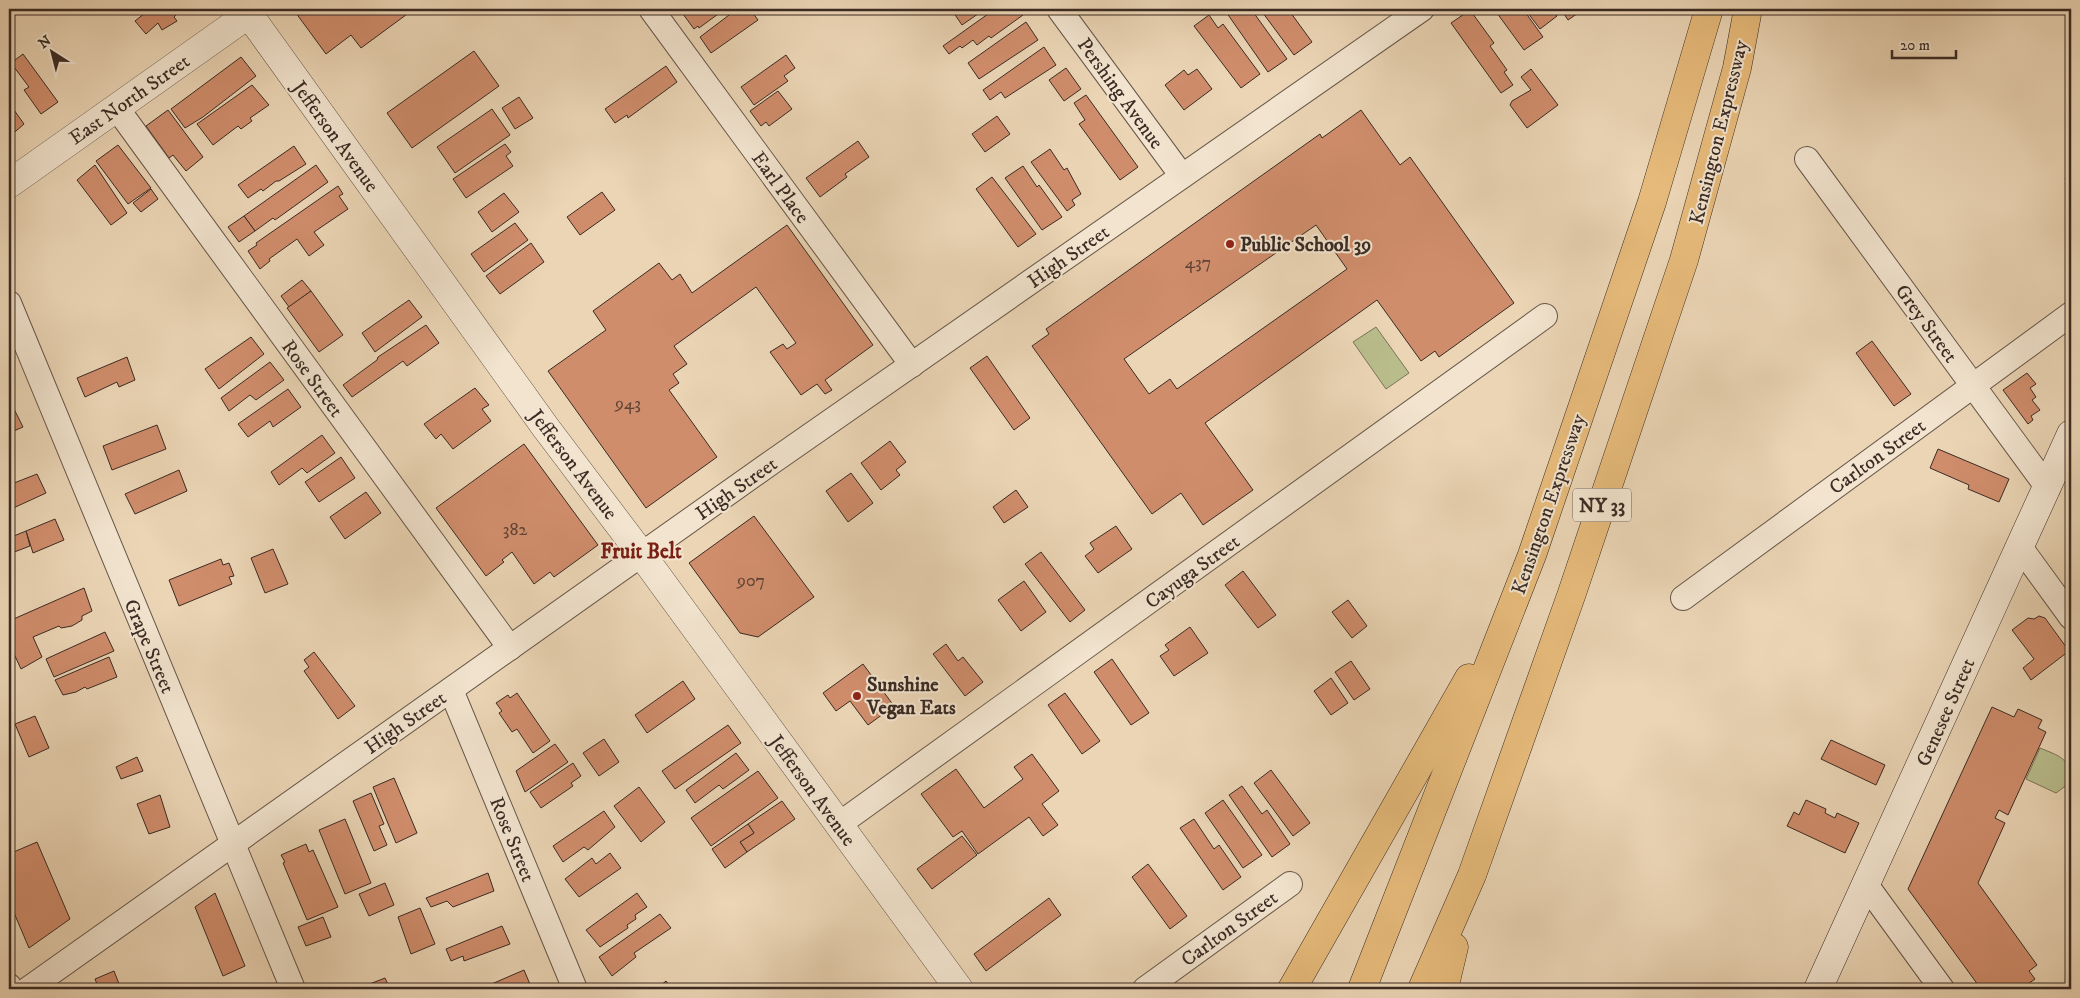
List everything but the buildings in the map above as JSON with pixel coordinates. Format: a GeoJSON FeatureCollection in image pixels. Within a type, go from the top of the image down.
{"type":"FeatureCollection","features":[{"type":"Feature","properties":{"kind":"highway","name":"Kensington Expressway"},"geometry":{"type":"LineString","coordinates":[[1362,989],[1532,555],[1652,202],[1709,9]]}},
{"type":"Feature","properties":{"kind":"highway","name":"Kensington Expressway"},"geometry":{"type":"LineString","coordinates":[[1422,989],[1472,875],[1572,593],[1684,260],[1738,68],[1748,9]]}},
{"type":"Feature","properties":{"kind":"highway"},"geometry":{"type":"LineString","coordinates":[[1292,989],[1465,685],[1532,555]]}},
{"type":"Feature","properties":{"kind":"highway"},"geometry":{"type":"LineString","coordinates":[[1444,989],[1472,875]]}},
{"type":"Feature","properties":{"kind":"street","name":"Earl Place"},"geometry":{"type":"LineString","coordinates":[[651,9],[912,366]]}},
{"type":"Feature","properties":{"kind":"street","name":"Pershing Avenue"},"geometry":{"type":"LineString","coordinates":[[1059,9],[1182,176]]}},
{"type":"Feature","properties":{"kind":"street","name":"High Street"},"geometry":{"type":"LineString","coordinates":[[28,989],[642,555],[1422,9]]}},
{"type":"Feature","properties":{"kind":"street","name":"East North Street"},"geometry":{"type":"LineString","coordinates":[[9,184],[247,11]]}},
{"type":"Feature","properties":{"kind":"street","name":"Jefferson Avenue"},"geometry":{"type":"LineString","coordinates":[[247,11],[492,354],[642,555],[959,989]]}},
{"type":"Feature","properties":{"kind":"street","name":"Rose Street"},"geometry":{"type":"LineString","coordinates":[[116,107],[510,648]]}},
{"type":"Feature","properties":{"kind":"street","name":"Grey Street"},"geometry":{"type":"LineString","coordinates":[[1807,159],[2048,488]]}},
{"type":"Feature","properties":{"kind":"street","name":"Grape Street"},"geometry":{"type":"LineString","coordinates":[[9,303],[293,989]]}},
{"type":"Feature","properties":{"kind":"street","name":"Carlton Street"},"geometry":{"type":"LineString","coordinates":[[1683,598],[2071,314]]}},
{"type":"Feature","properties":{"kind":"street","name":"Cayuga Street"},"geometry":{"type":"LineString","coordinates":[[838,825],[1546,316]]}},
{"type":"Feature","properties":{"kind":"street","name":"Genesee Street"},"geometry":{"type":"LineString","coordinates":[[1818,989],[1867,886],[2071,434]]}},
{"type":"Feature","properties":{"kind":"street"},"geometry":{"type":"LineString","coordinates":[[2020,547],[2071,617]]}},
{"type":"Feature","properties":{"kind":"street","name":"Rose Street"},"geometry":{"type":"LineString","coordinates":[[451,690],[575,989]]}},
{"type":"Feature","properties":{"kind":"street","name":"Carlton Street"},"geometry":{"type":"LineString","coordinates":[[1145,989],[1290,884]]}},
{"type":"Feature","properties":{"kind":"street"},"geometry":{"type":"LineString","coordinates":[[1867,886],[1942,989]]}},
{"type":"Feature","properties":{"kind":"green space"},"geometry":{"type":"Polygon","coordinates":[[[1376,327],[1409,373],[1386,389],[1353,342],[1376,327]]]}},
{"type":"Feature","properties":{"kind":"green space"},"geometry":{"type":"Polygon","coordinates":[[[2040,748],[2063,759],[2069,768],[2071,782],[2056,793],[2026,779],[2040,748]]]}},
{"type":"Feature","properties":{"kind":"place","name":"Public School 39"},"geometry":{"type":"Point","coordinates":[1230,244]}},
{"type":"Feature","properties":{"kind":"place","name":"Sunshine Vegan Eats"},"geometry":{"type":"Point","coordinates":[857,696]}},
{"type":"Feature","properties":{"kind":"district","name":"Fruit Belt"},"geometry":{"type":"Point","coordinates":[641,551]}}]}
